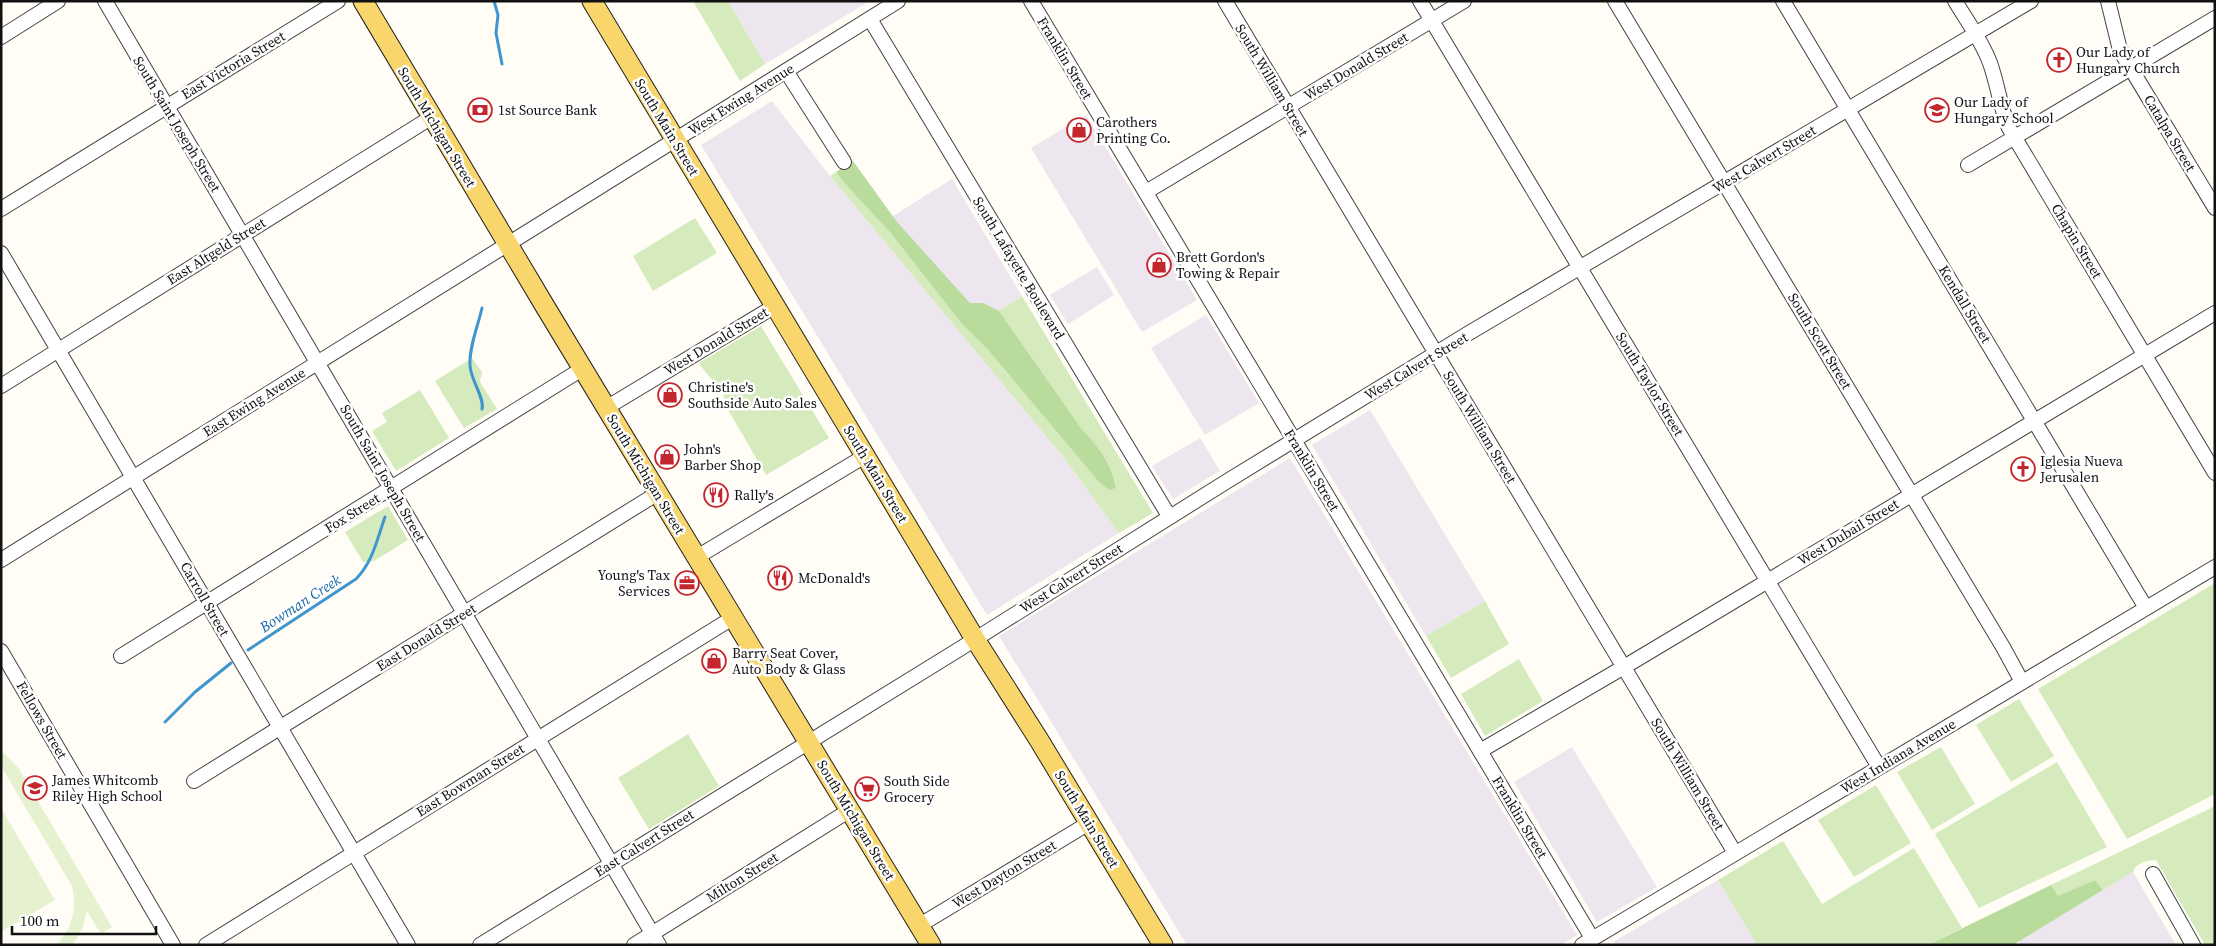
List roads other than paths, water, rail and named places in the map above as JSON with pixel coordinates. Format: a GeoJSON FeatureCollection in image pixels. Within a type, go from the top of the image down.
{"type":"FeatureCollection","features":[{"type":"Feature","properties":{"kind":"main road","name":"South Michigan Street"},"geometry":{"type":"LineString","coordinates":[[363,1],[582,369],[850,810],[924,938]]}},
{"type":"Feature","properties":{"kind":"main road","name":"South Main Street"},"geometry":{"type":"LineString","coordinates":[[592,1],[674,141],[975,639],[1163,945]]}},
{"type":"Feature","properties":{"kind":"street"},"geometry":{"type":"LineString","coordinates":[[1,36],[58,1]]}},
{"type":"Feature","properties":{"kind":"street","name":"South Saint Joseph Street"},"geometry":{"type":"LineString","coordinates":[[105,1],[656,939]]}},
{"type":"Feature","properties":{"kind":"street","name":"East Victoria Street"},"geometry":{"type":"LineString","coordinates":[[1,209],[338,1]]}},
{"type":"Feature","properties":{"kind":"street","name":"West Ewing Avenue"},"geometry":{"type":"LineString","coordinates":[[508,246],[898,1]]}},
{"type":"Feature","properties":{"kind":"street","name":"Franklin Street"},"geometry":{"type":"LineString","coordinates":[[1031,1],[1480,751],[1587,942]]}},
{"type":"Feature","properties":{"kind":"street","name":"South William Street"},"geometry":{"type":"LineString","coordinates":[[1225,1],[1735,853]]}},
{"type":"Feature","properties":{"kind":"street","name":"South Taylor Street"},"geometry":{"type":"LineString","coordinates":[[1420,1],[1879,767]]}},
{"type":"Feature","properties":{"kind":"street","name":"West Donald Street"},"geometry":{"type":"LineString","coordinates":[[1146,192],[1464,1]]}},
{"type":"Feature","properties":{"kind":"street","name":"South Scott Street"},"geometry":{"type":"LineString","coordinates":[[1616,1],[1912,494],[2022,682]]}},
{"type":"Feature","properties":{"kind":"street","name":"Kendall Street"},"geometry":{"type":"LineString","coordinates":[[1784,1],[2146,608]]}},
{"type":"Feature","properties":{"kind":"street","name":"Chapin Street"},"geometry":{"type":"LineString","coordinates":[[1955,1],[1990,64],[2000,108],[2014,138],[2215,473]]}},
{"type":"Feature","properties":{"kind":"street","name":"West Calvert Street"},"geometry":{"type":"LineString","coordinates":[[808,741],[1294,440],[1724,182],[2031,1]]}},
{"type":"Feature","properties":{"kind":"street","name":"Catalpa Street"},"geometry":{"type":"LineString","coordinates":[[2108,1],[2119,46],[2215,208]]}},
{"type":"Feature","properties":{"kind":"street","name":"South Lafayette Boulevard"},"geometry":{"type":"LineString","coordinates":[[870,18],[1169,516]]}},
{"type":"Feature","properties":{"kind":"street"},"geometry":{"type":"LineString","coordinates":[[1968,165],[2215,18]]}},
{"type":"Feature","properties":{"kind":"street"},"geometry":{"type":"LineString","coordinates":[[786,71],[844,162]]}},
{"type":"Feature","properties":{"kind":"street","name":"East Altgeld Street"},"geometry":{"type":"LineString","coordinates":[[1,386],[432,117]]}},
{"type":"Feature","properties":{"kind":"street","name":"East Ewing Avenue"},"geometry":{"type":"LineString","coordinates":[[1,560],[508,246]]}},
{"type":"Feature","properties":{"kind":"street","name":"Carroll Street"},"geometry":{"type":"LineString","coordinates":[[1,253],[408,945]]}},
{"type":"Feature","properties":{"kind":"street","name":"West Donald Street"},"geometry":{"type":"LineString","coordinates":[[606,408],[775,306]]}},
{"type":"Feature","properties":{"kind":"street","name":"West Dubail Street"},"geometry":{"type":"LineString","coordinates":[[1480,751],[1624,667],[2215,313]]}},
{"type":"Feature","properties":{"kind":"street","name":"Fox Street"},"geometry":{"type":"LineString","coordinates":[[121,656],[582,369]]}},
{"type":"Feature","properties":{"kind":"street"},"geometry":{"type":"LineString","coordinates":[[697,557],[865,456]]}},
{"type":"Feature","properties":{"kind":"street","name":"East Donald Street"},"geometry":{"type":"LineString","coordinates":[[194,781],[658,493]]}},
{"type":"Feature","properties":{"kind":"street","name":"West Indiana Avenue"},"geometry":{"type":"LineString","coordinates":[[1587,942],[2215,567]]}},
{"type":"Feature","properties":{"kind":"street","name":"East Bowman Street"},"geometry":{"type":"LineString","coordinates":[[206,945],[734,617]]}},
{"type":"Feature","properties":{"kind":"street","name":"Fellows Street"},"geometry":{"type":"LineString","coordinates":[[1,651],[173,945]]}},
{"type":"Feature","properties":{"kind":"street","name":"East Calvert Street"},"geometry":{"type":"LineString","coordinates":[[480,945],[808,741]]}},
{"type":"Feature","properties":{"kind":"street","name":"Milton Street"},"geometry":{"type":"LineString","coordinates":[[634,945],[656,939],[850,810]]}},
{"type":"Feature","properties":{"kind":"street","name":"West Dayton Street"},"geometry":{"type":"LineString","coordinates":[[924,938],[1089,823]]}},
{"type":"Feature","properties":{"kind":"street"},"geometry":{"type":"LineString","coordinates":[[2153,874],[2194,945]]}},
{"type":"Feature","properties":{"kind":"waterway","name":"Bowman Creek"},"geometry":{"type":"LineString","coordinates":[[494,1],[498,15],[496,33],[502,64]]}},
{"type":"Feature","properties":{"kind":"waterway","name":"Bowman Creek"},"geometry":{"type":"LineString","coordinates":[[482,308],[472,344],[470,365],[481,399],[482,409]]}},
{"type":"Feature","properties":{"kind":"waterway","name":"Bowman Creek"},"geometry":{"type":"LineString","coordinates":[[248,650],[356,579],[371,558],[385,517]]}},
{"type":"Feature","properties":{"kind":"waterway","name":"Bowman Creek"},"geometry":{"type":"LineString","coordinates":[[165,722],[195,692],[231,663]]}},
{"type":"Feature","properties":{"kind":"place","name":"Our Lady of Hungary Church"},"geometry":{"type":"Point","coordinates":[2059,60]}},
{"type":"Feature","properties":{"kind":"place","name":"1st Source Bank"},"geometry":{"type":"Point","coordinates":[480,110]}},
{"type":"Feature","properties":{"kind":"place","name":"Our Lady of Hungary School"},"geometry":{"type":"Point","coordinates":[1937,110]}},
{"type":"Feature","properties":{"kind":"place","name":"Carothers Printing Co."},"geometry":{"type":"Point","coordinates":[1079,130]}},
{"type":"Feature","properties":{"kind":"place","name":"Brett Gordon's Towing & Repair"},"geometry":{"type":"Point","coordinates":[1159,265]}},
{"type":"Feature","properties":{"kind":"place","name":"Christine's Southside Auto Sales"},"geometry":{"type":"Point","coordinates":[670,395]}},
{"type":"Feature","properties":{"kind":"place","name":"John's Barber Shop"},"geometry":{"type":"Point","coordinates":[667,457]}},
{"type":"Feature","properties":{"kind":"place","name":"Iglesia Nueva Jerusalen"},"geometry":{"type":"Point","coordinates":[2023,469]}},
{"type":"Feature","properties":{"kind":"place","name":"Rally's"},"geometry":{"type":"Point","coordinates":[716,495]}},
{"type":"Feature","properties":{"kind":"place","name":"McDonald's"},"geometry":{"type":"Point","coordinates":[780,578]}},
{"type":"Feature","properties":{"kind":"place","name":"Young's Tax Services"},"geometry":{"type":"Point","coordinates":[687,583]}},
{"type":"Feature","properties":{"kind":"place","name":"Barry Seat Cover, Auto Body & Glass"},"geometry":{"type":"Point","coordinates":[714,661]}},
{"type":"Feature","properties":{"kind":"place","name":"James Whitcomb Riley High School"},"geometry":{"type":"Point","coordinates":[35,788]}},
{"type":"Feature","properties":{"kind":"place","name":"South Side Grocery"},"geometry":{"type":"Point","coordinates":[867,789]}}]}
